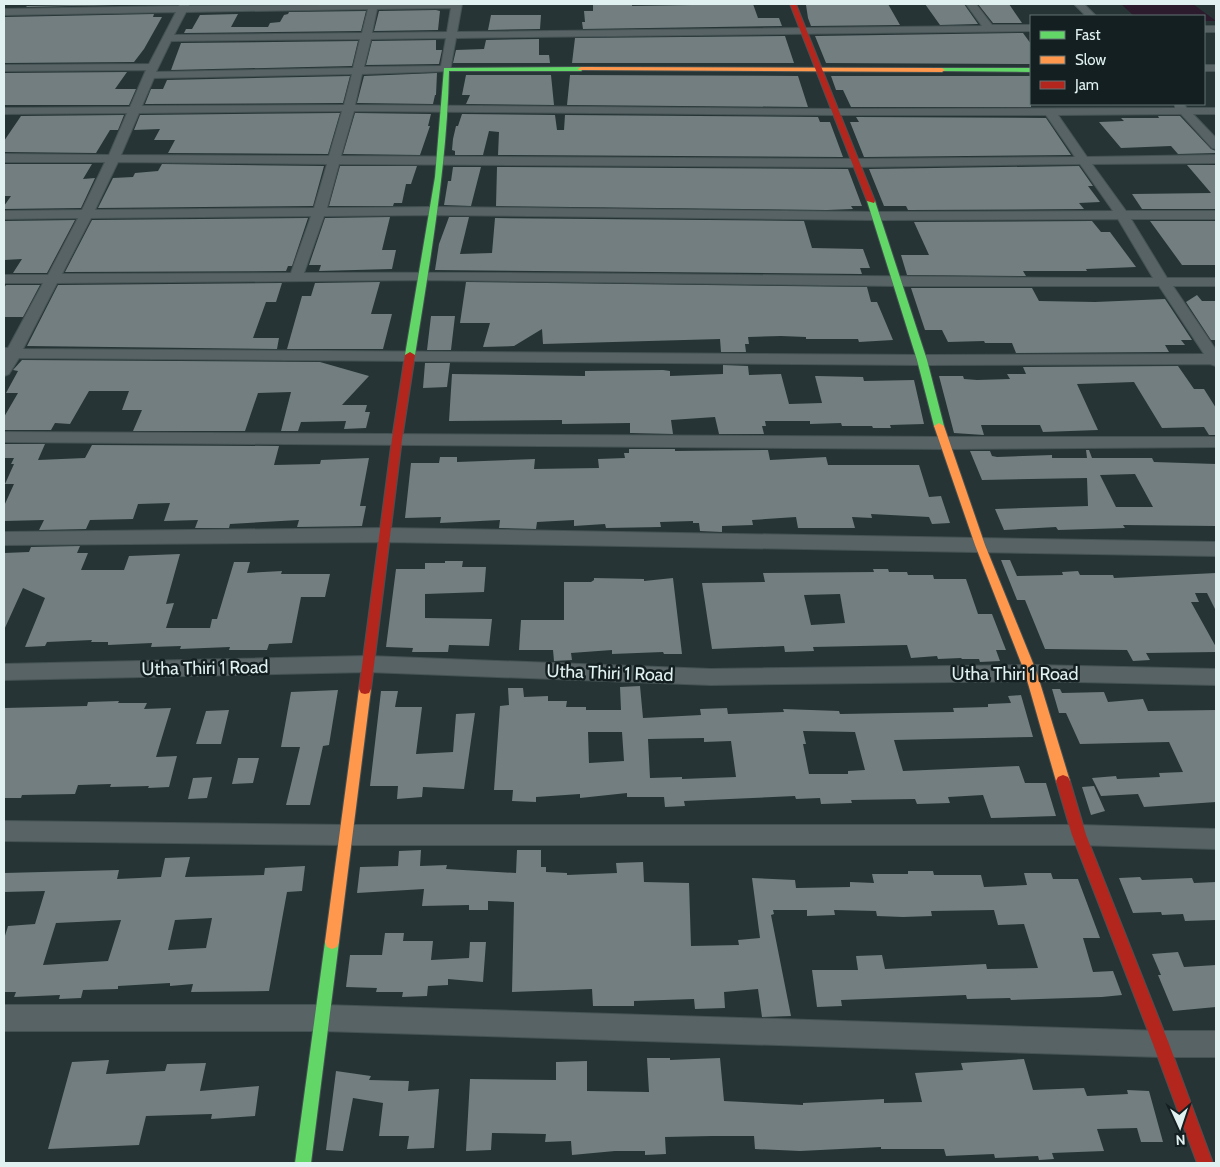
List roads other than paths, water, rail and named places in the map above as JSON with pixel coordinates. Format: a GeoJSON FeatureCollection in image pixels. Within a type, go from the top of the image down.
{"type":"FeatureCollection","features":[{"type":"Feature","properties":{"kind":"street"},"geometry":{"type":"LineString","coordinates":[[6,15],[18,4]]}},
{"type":"Feature","properties":{"kind":"street"},"geometry":{"type":"LineString","coordinates":[[793,4],[877,216],[922,360],[943,443],[980,545],[1031,673],[1079,835],[1161,1044],[1205,1163]]}},
{"type":"Feature","properties":{"kind":"street"},"geometry":{"type":"LineString","coordinates":[[971,4],[989,28]]}},
{"type":"Feature","properties":{"kind":"street"},"geometry":{"type":"LineString","coordinates":[[1079,4],[1090,15]]}},
{"type":"Feature","properties":{"kind":"street"},"geometry":{"type":"LineString","coordinates":[[6,15],[183,7],[457,5],[446,69],[446,110],[441,160],[397,439],[303,1163]]}},
{"type":"Feature","properties":{"kind":"street"},"geometry":{"type":"LineString","coordinates":[[4,371],[8,353],[86,215],[183,7]]}},
{"type":"Feature","properties":{"kind":"street"},"geometry":{"type":"LineString","coordinates":[[296,277],[319,212],[349,108],[373,7]]}},
{"type":"Feature","properties":{"kind":"street"},"geometry":{"type":"LineString","coordinates":[[167,38],[1030,28]]}},
{"type":"Feature","properties":{"kind":"street"},"geometry":{"type":"LineString","coordinates":[[4,68],[152,71],[446,69],[1030,70]]}},
{"type":"Feature","properties":{"kind":"street"},"geometry":{"type":"LineString","coordinates":[[4,111],[349,108],[836,112],[1050,112],[1180,108],[1216,111]]}},
{"type":"Feature","properties":{"kind":"street"},"geometry":{"type":"LineString","coordinates":[[1180,108],[1216,145]]}},
{"type":"Feature","properties":{"kind":"street"},"geometry":{"type":"LineString","coordinates":[[1050,112],[1122,215],[1163,282],[1216,360]]}},
{"type":"Feature","properties":{"kind":"street"},"geometry":{"type":"LineString","coordinates":[[4,158],[114,157],[856,163],[1216,159]]}},
{"type":"Feature","properties":{"kind":"street"},"geometry":{"type":"LineString","coordinates":[[4,215],[433,210],[877,216],[1216,215]]}},
{"type":"Feature","properties":{"kind":"street"},"geometry":{"type":"LineString","coordinates":[[4,278],[423,276],[898,282],[1216,282]]}},
{"type":"Feature","properties":{"kind":"street"},"geometry":{"type":"LineString","coordinates":[[8,353],[922,360],[1216,360]]}},
{"type":"Feature","properties":{"kind":"street"},"geometry":{"type":"LineString","coordinates":[[4,437],[943,443],[1216,442]]}},
{"type":"Feature","properties":{"kind":"street"},"geometry":{"type":"LineString","coordinates":[[4,539],[385,535],[1216,549]]}},
{"type":"Feature","properties":{"kind":"street","name":"Utha Thiri 1 Road"},"geometry":{"type":"LineString","coordinates":[[4,672],[368,664],[711,678],[1031,673],[1216,677]]}},
{"type":"Feature","properties":{"kind":"street"},"geometry":{"type":"LineString","coordinates":[[4,831],[346,835],[1079,835],[1216,839]]}},
{"type":"Feature","properties":{"kind":"street"},"geometry":{"type":"LineString","coordinates":[[4,1018],[322,1018],[1161,1044],[1216,1044]]}}]}
